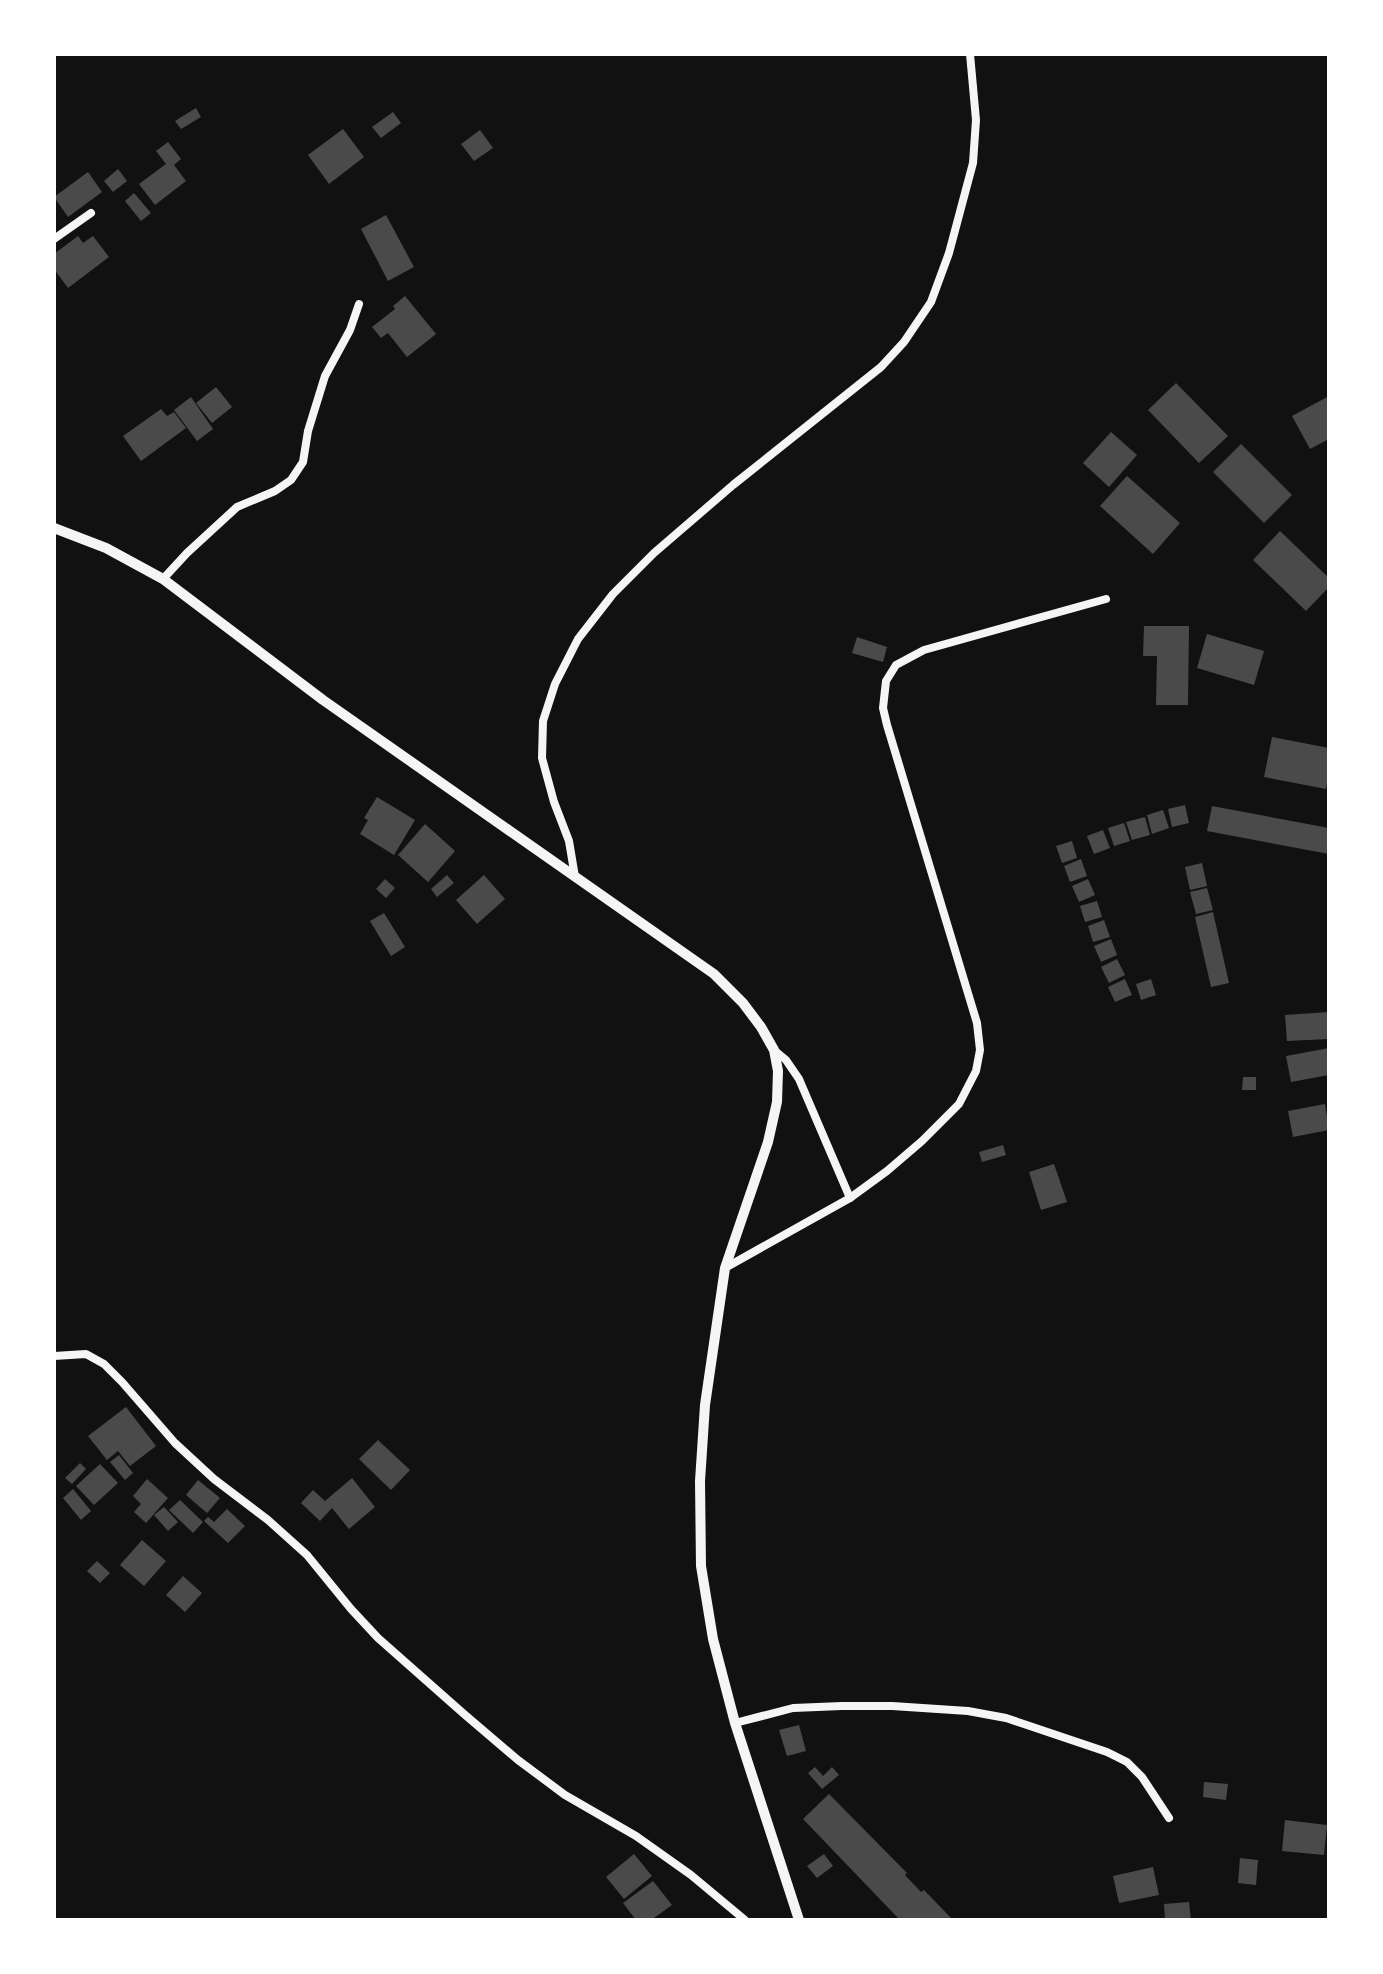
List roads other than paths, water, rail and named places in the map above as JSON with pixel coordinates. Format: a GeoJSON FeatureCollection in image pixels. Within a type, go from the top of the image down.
{"type":"FeatureCollection","features":[{"type":"Feature","properties":{"kind":"street"},"geometry":{"type":"LineString","coordinates":[[575,877],[569,841],[542,758],[543,721],[555,684],[578,639],[613,594],[654,553],[733,485],[881,367],[904,342],[931,302],[949,253],[973,163],[976,120],[970,54]]}},
{"type":"Feature","properties":{"kind":"street"},"geometry":{"type":"LineString","coordinates":[[54,239],[91,213]]}},
{"type":"Feature","properties":{"kind":"street"},"geometry":{"type":"LineString","coordinates":[[163,579],[237,507],[275,491],[291,480],[303,462],[308,431],[325,376],[350,330],[359,304]]}},
{"type":"Feature","properties":{"kind":"street"},"geometry":{"type":"LineString","coordinates":[[54,528],[106,548],[163,579],[323,700],[714,974],[743,1003],[774,1050],[778,1071],[777,1102],[768,1142],[725,1268],[705,1405],[700,1481],[701,1566],[713,1639],[735,1723],[799,1920]]}},
{"type":"Feature","properties":{"kind":"street"},"geometry":{"type":"LineString","coordinates":[[725,1268],[850,1198],[887,1171],[959,1104],[976,1071],[980,1050],[977,1023],[887,725],[883,708],[886,681],[896,665],[924,650],[1106,599]]}},
{"type":"Feature","properties":{"kind":"street"},"geometry":{"type":"LineString","coordinates":[[774,1050],[786,1060],[799,1079],[850,1198]]}},
{"type":"Feature","properties":{"kind":"street"},"geometry":{"type":"LineString","coordinates":[[54,1356],[86,1354],[104,1364],[175,1443],[307,1555],[378,1638],[464,1714],[565,1795],[636,1836],[691,1875],[745,1920]]}},
{"type":"Feature","properties":{"kind":"street"},"geometry":{"type":"LineString","coordinates":[[735,1723],[793,1708],[842,1706],[968,1711],[1006,1718],[1107,1752],[1127,1762],[1142,1777],[1169,1818]]}}]}
